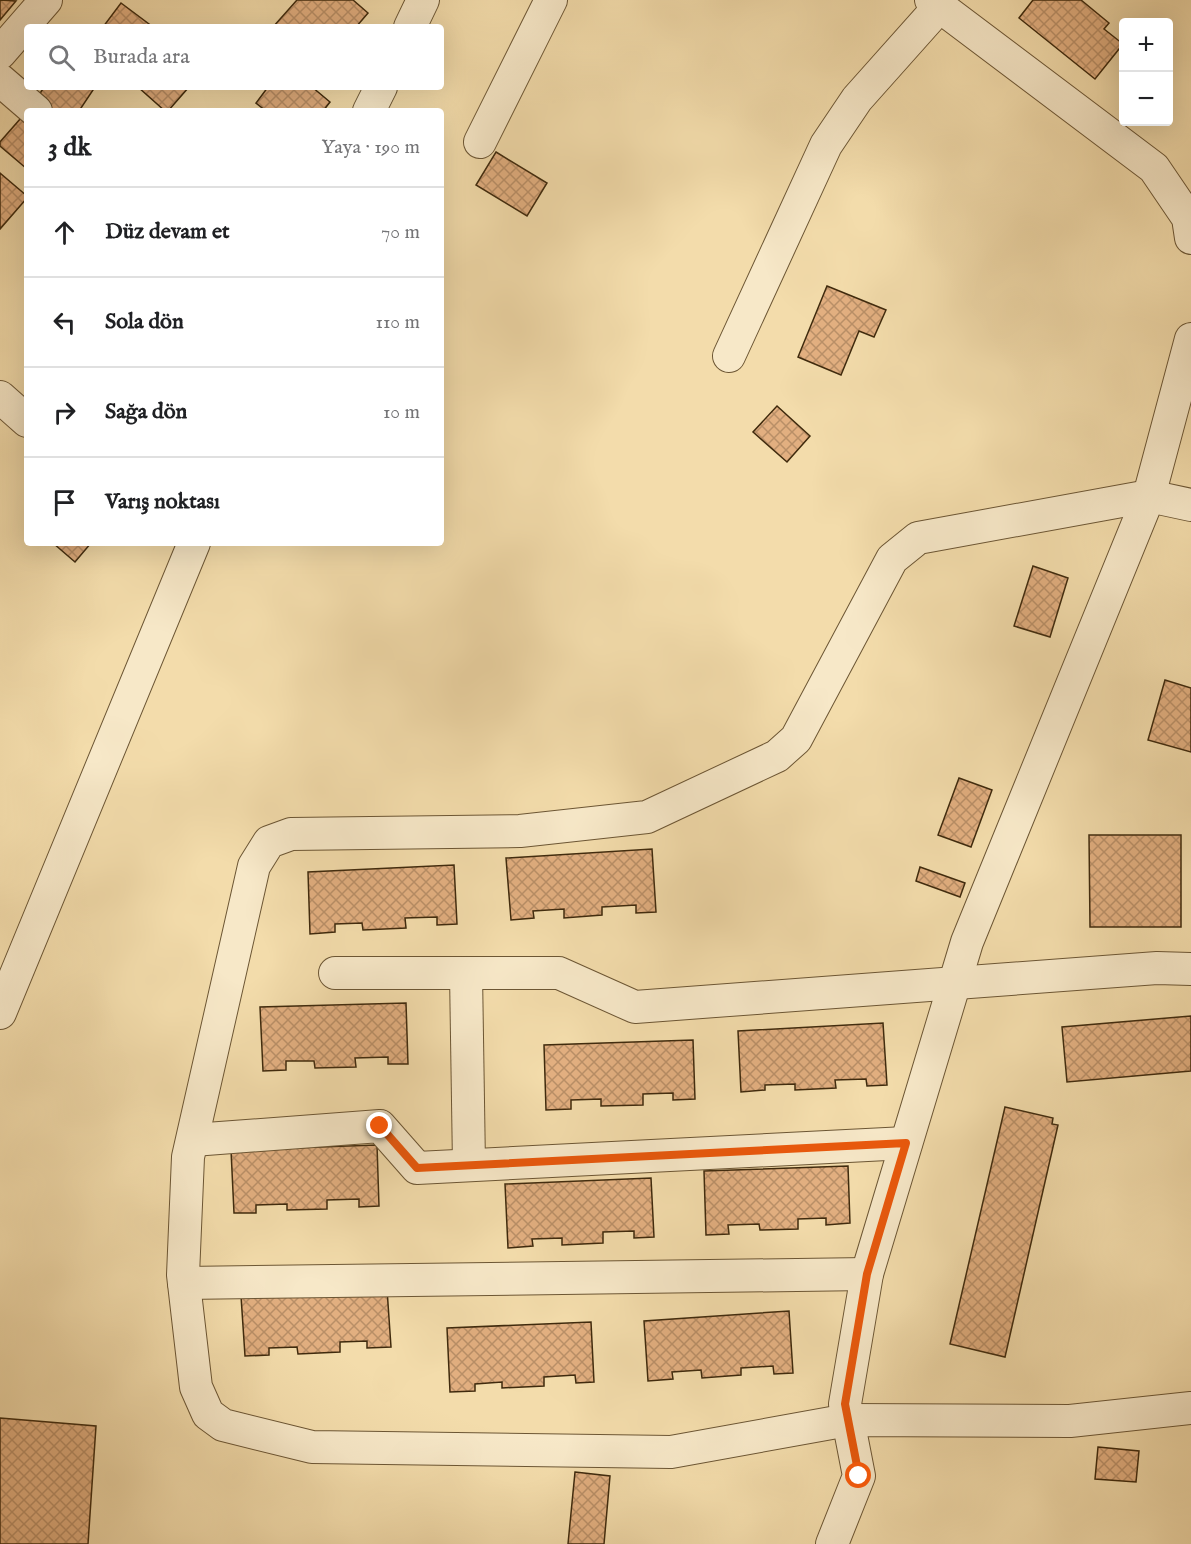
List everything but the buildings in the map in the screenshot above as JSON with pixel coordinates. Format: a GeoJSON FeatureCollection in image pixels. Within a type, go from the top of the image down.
{"type":"FeatureCollection","features":[{"type":"Feature","properties":{"kind":"street"},"geometry":{"type":"LineString","coordinates":[[25,24],[46,0]]}},
{"type":"Feature","properties":{"kind":"street"},"geometry":{"type":"LineString","coordinates":[[411,24],[423,0]]}},
{"type":"Feature","properties":{"kind":"street"},"geometry":{"type":"LineString","coordinates":[[480,142],[551,0]]}},
{"type":"Feature","properties":{"kind":"street"},"geometry":{"type":"LineString","coordinates":[[729,356],[826,145],[857,99],[935,3],[1154,168],[1190,225]]}},
{"type":"Feature","properties":{"kind":"street"},"geometry":{"type":"LineString","coordinates":[[0,53],[24,25]]}},
{"type":"Feature","properties":{"kind":"street"},"geometry":{"type":"LineString","coordinates":[[0,80],[33,108]]}},
{"type":"Feature","properties":{"kind":"street"},"geometry":{"type":"LineString","coordinates":[[370,108],[380,90]]}},
{"type":"Feature","properties":{"kind":"street"},"geometry":{"type":"LineString","coordinates":[[832,1544],[859,1476],[845,1404],[867,1274],[906,1143],[967,942],[1149,496],[1191,339]]}},
{"type":"Feature","properties":{"kind":"street"},"geometry":{"type":"LineString","coordinates":[[0,397],[24,418]]}},
{"type":"Feature","properties":{"kind":"street"},"geometry":{"type":"LineString","coordinates":[[1191,505],[1149,496],[918,538],[892,559],[796,740],[777,756],[646,817],[520,831],[291,834],[269,842],[254,866],[188,1157],[184,1283],[196,1388],[208,1414],[223,1425],[312,1447],[671,1452],[848,1420],[1070,1421],[1191,1408]]}},
{"type":"Feature","properties":{"kind":"street"},"geometry":{"type":"LineString","coordinates":[[0,1013],[6,986],[183,549]]}},
{"type":"Feature","properties":{"kind":"street"},"geometry":{"type":"LineString","coordinates":[[335,973],[559,973],[635,1007],[1157,968],[1191,969]]}},
{"type":"Feature","properties":{"kind":"street"},"geometry":{"type":"LineString","coordinates":[[466,973],[469,1165]]}},
{"type":"Feature","properties":{"kind":"street"},"geometry":{"type":"LineString","coordinates":[[193,1140],[380,1126],[417,1168],[906,1143]]}},
{"type":"Feature","properties":{"kind":"street"},"geometry":{"type":"LineString","coordinates":[[184,1283],[867,1274]]}},
{"type":"Feature","properties":{"kind":"route"},"geometry":{"type":"LineString","coordinates":[[380,1126],[417,1168],[906,1143],[867,1274],[845,1404],[859,1476]]}}]}
